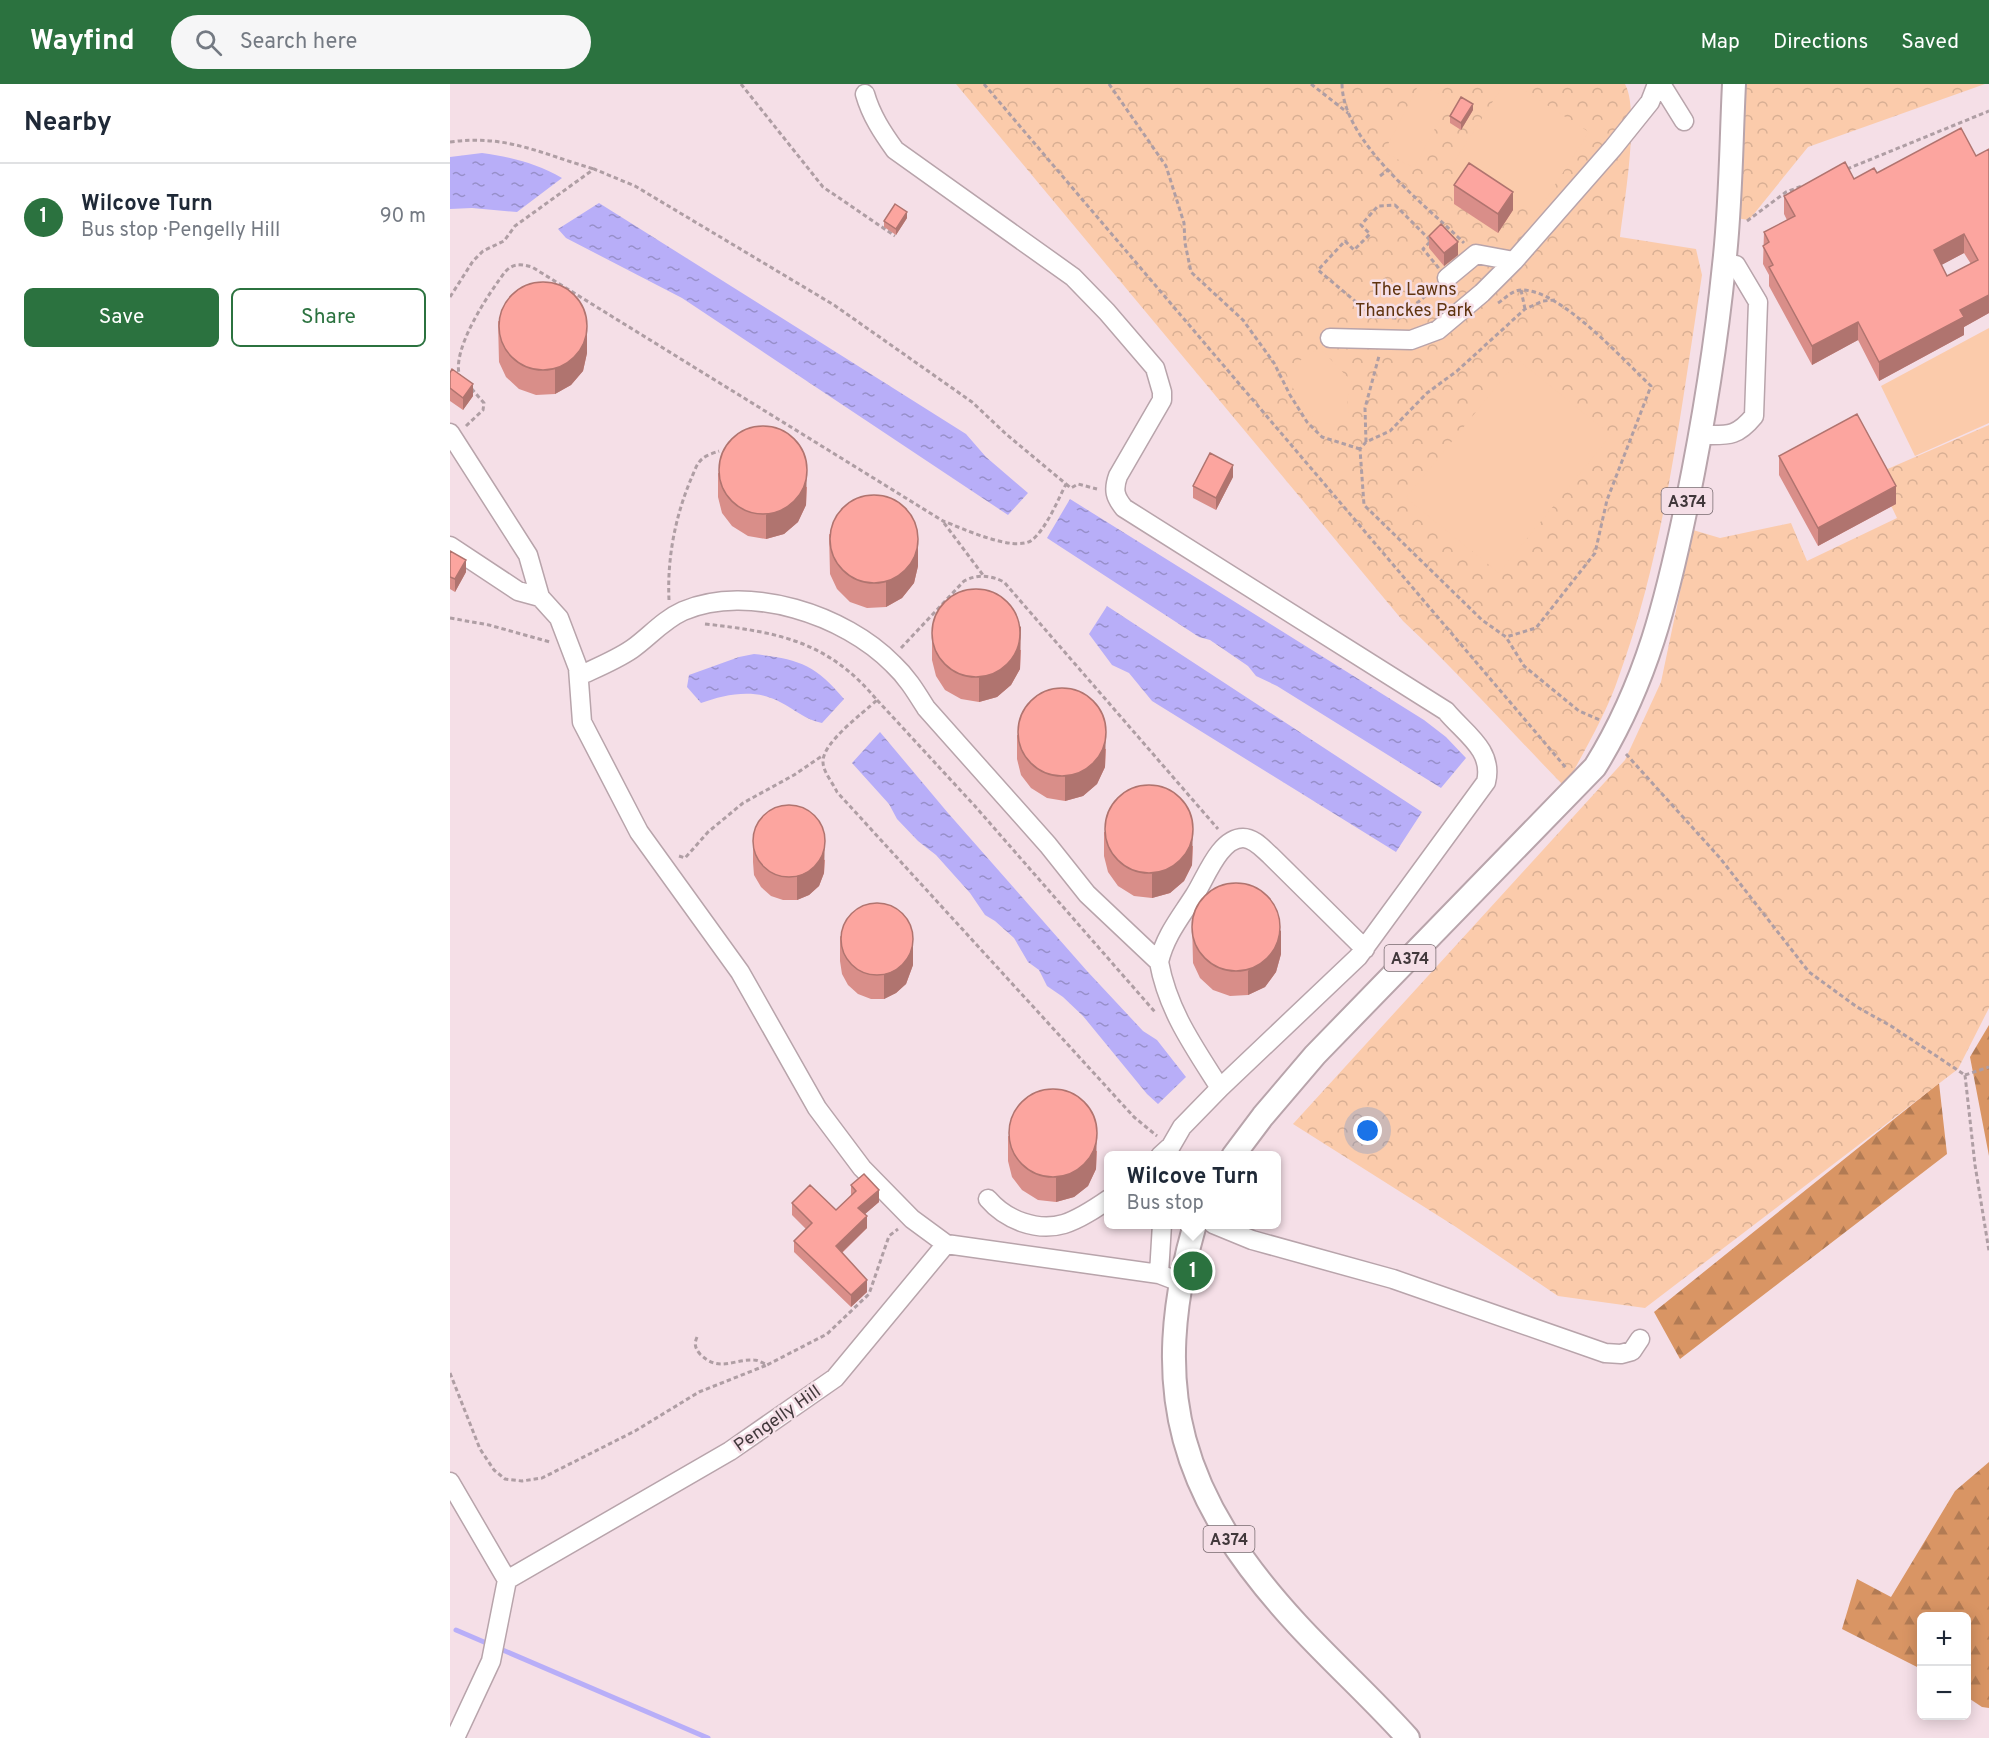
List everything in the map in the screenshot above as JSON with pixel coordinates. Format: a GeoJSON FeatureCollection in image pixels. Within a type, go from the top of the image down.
{"type":"FeatureCollection","features":[{"type":"Feature","properties":{"kind":"main road","name":"A374"},"geometry":{"type":"LineString","coordinates":[[1236,1151],[1316,1055],[1580,784],[1595,767],[1615,735],[1639,682],[1660,618],[1701,435],[1725,263],[1734,84]]}},
{"type":"Feature","properties":{"kind":"main road","name":"A374"},"geometry":{"type":"LineString","coordinates":[[1194,1229],[1180,1282],[1173,1345],[1178,1418],[1193,1470],[1232,1544],[1255,1576],[1296,1623],[1408,1738]]}},
{"type":"Feature","properties":{"kind":"street"},"geometry":{"type":"LineString","coordinates":[[1330,338],[1411,340],[1438,330],[1482,293],[1514,261],[1619,140],[1650,102],[1659,84],[1684,121]]}},
{"type":"Feature","properties":{"kind":"street"},"geometry":{"type":"LineString","coordinates":[[865,94],[880,130],[895,150],[1073,277],[1107,312],[1155,368],[1162,392],[1161,400],[1114,487],[1116,499],[1124,508],[1446,711],[1476,741],[1485,757],[1488,772],[1486,782],[1365,949],[1220,1088],[1182,1127],[1167,1151]]}},
{"type":"Feature","properties":{"kind":"street"},"geometry":{"type":"LineString","coordinates":[[1447,278],[1476,254],[1514,261]]}},
{"type":"Feature","properties":{"kind":"street"},"geometry":{"type":"LineString","coordinates":[[1701,435],[1730,435],[1744,428],[1754,416],[1758,302],[1736,265],[1725,263]]}},
{"type":"Feature","properties":{"kind":"street"},"geometry":{"type":"LineString","coordinates":[[452,435],[528,555],[540,597],[559,618],[578,668],[582,722],[639,832],[740,972],[817,1108],[862,1168],[912,1218],[946,1244],[1159,1274],[1180,1282]]}},
{"type":"Feature","properties":{"kind":"street"},"geometry":{"type":"LineString","coordinates":[[450,546],[518,591],[540,597]]}},
{"type":"Feature","properties":{"kind":"street"},"geometry":{"type":"LineString","coordinates":[[579,676],[631,650],[670,618],[684,611],[721,601],[785,605],[855,634],[890,661],[911,684],[926,708],[1048,845],[1088,894],[1159,962],[1170,1003],[1182,1027],[1220,1088]]}},
{"type":"Feature","properties":{"kind":"street"},"geometry":{"type":"LineString","coordinates":[[1159,962],[1171,930],[1194,896],[1214,859],[1232,842],[1241,838],[1254,842],[1270,855],[1365,949]]}},
{"type":"Feature","properties":{"kind":"street"},"geometry":{"type":"LineString","coordinates":[[988,1199],[998,1211],[1040,1227],[1064,1224],[1104,1202]]}},
{"type":"Feature","properties":{"kind":"street"},"geometry":{"type":"LineString","coordinates":[[1159,1274],[1161,1229]]}},
{"type":"Feature","properties":{"kind":"street"},"geometry":{"type":"LineString","coordinates":[[1226,1229],[1275,1247],[1393,1279],[1605,1353],[1621,1354],[1632,1351],[1640,1340]]}},
{"type":"Feature","properties":{"kind":"street","name":"Pengelly Hill"},"geometry":{"type":"LineString","coordinates":[[507,1580],[730,1451],[835,1378],[946,1244]]}},
{"type":"Feature","properties":{"kind":"street"},"geometry":{"type":"LineString","coordinates":[[450,1482],[507,1580],[491,1661],[455,1738]]}},
{"type":"Feature","properties":{"kind":"path"},"geometry":{"type":"LineString","coordinates":[[741,84],[823,187],[896,236]]}},
{"type":"Feature","properties":{"kind":"path"},"geometry":{"type":"LineString","coordinates":[[984,84],[1580,784]]}},
{"type":"Feature","properties":{"kind":"path"},"geometry":{"type":"LineString","coordinates":[[1109,84],[1166,166],[1184,223],[1185,243],[1191,272],[1243,320],[1274,363],[1307,422],[1322,437],[1360,449]]}},
{"type":"Feature","properties":{"kind":"path"},"geometry":{"type":"LineString","coordinates":[[1311,84],[1348,113],[1378,161],[1476,254]]}},
{"type":"Feature","properties":{"kind":"path"},"geometry":{"type":"LineString","coordinates":[[1342,84],[1348,113]]}},
{"type":"Feature","properties":{"kind":"path"},"geometry":{"type":"LineString","coordinates":[[1847,169],[1989,111]]}},
{"type":"Feature","properties":{"kind":"path"},"geometry":{"type":"LineString","coordinates":[[450,142],[472,139],[500,140],[536,149],[635,186],[834,305],[972,402],[1006,434],[1071,488],[1078,484],[1115,493]]}},
{"type":"Feature","properties":{"kind":"path"},"geometry":{"type":"LineString","coordinates":[[450,297],[473,261],[483,251],[504,241],[515,226],[594,169]]}},
{"type":"Feature","properties":{"kind":"path"},"geometry":{"type":"LineString","coordinates":[[1380,176],[1388,170]]}},
{"type":"Feature","properties":{"kind":"path"},"geometry":{"type":"LineString","coordinates":[[1726,236],[1786,192],[1805,185]]}},
{"type":"Feature","properties":{"kind":"path"},"geometry":{"type":"LineString","coordinates":[[1395,205],[1431,241],[1423,249],[1447,278],[1399,318],[1374,317],[1318,270],[1345,241],[1354,250],[1370,234],[1361,225],[1378,206],[1395,205]]}},
{"type":"Feature","properties":{"kind":"path"},"geometry":{"type":"LineString","coordinates":[[1452,239],[1456,235]]}},
{"type":"Feature","properties":{"kind":"path"},"geometry":{"type":"LineString","coordinates":[[461,377],[456,367],[461,337],[505,272],[510,267],[524,265],[532,267],[943,521],[1006,543],[1027,542],[1037,534],[1066,484]]}},
{"type":"Feature","properties":{"kind":"path"},"geometry":{"type":"LineString","coordinates":[[1482,293],[1494,306],[1515,291],[1521,290],[1538,292],[1555,300],[1651,386],[1607,500],[1595,553],[1536,628],[1506,637]]}},
{"type":"Feature","properties":{"kind":"path"},"geometry":{"type":"LineString","coordinates":[[1521,290],[1525,309]]}},
{"type":"Feature","properties":{"kind":"path"},"geometry":{"type":"LineString","coordinates":[[1555,300],[1543,301],[1525,309],[1456,371],[1427,393],[1390,431],[1366,442],[1360,449],[1364,505],[1482,620],[1506,637],[1524,666],[1579,711],[1615,735],[1719,858],[1809,972],[1857,1007],[1891,1026],[1965,1075]]}},
{"type":"Feature","properties":{"kind":"path"},"geometry":{"type":"LineString","coordinates":[[1366,442],[1365,408],[1381,341]]}},
{"type":"Feature","properties":{"kind":"path"},"geometry":{"type":"LineString","coordinates":[[452,435],[473,421],[483,410],[482,399],[467,385]]}},
{"type":"Feature","properties":{"kind":"path"},"geometry":{"type":"LineString","coordinates":[[670,618],[668,593],[670,556],[677,517],[696,466],[702,459],[719,451]]}},
{"type":"Feature","properties":{"kind":"path"},"geometry":{"type":"LineString","coordinates":[[943,521],[984,575]]}},
{"type":"Feature","properties":{"kind":"path"},"geometry":{"type":"LineString","coordinates":[[890,661],[964,581],[973,576],[984,575],[1004,582],[1213,825],[1232,842]]}},
{"type":"Feature","properties":{"kind":"path"},"geometry":{"type":"LineString","coordinates":[[450,618],[570,647]]}},
{"type":"Feature","properties":{"kind":"path"},"geometry":{"type":"LineString","coordinates":[[705,624],[782,636],[807,644],[846,668],[862,682],[974,805],[1156,1013]]}},
{"type":"Feature","properties":{"kind":"path"},"geometry":{"type":"LineString","coordinates":[[877,700],[828,746],[824,755],[823,765],[837,792],[1165,1151]]}},
{"type":"Feature","properties":{"kind":"path"},"geometry":{"type":"LineString","coordinates":[[658,858],[670,852],[685,858],[708,832],[743,803],[794,775],[824,755]]}},
{"type":"Feature","properties":{"kind":"path"},"geometry":{"type":"LineString","coordinates":[[1965,1075],[1989,1067]]}},
{"type":"Feature","properties":{"kind":"path"},"geometry":{"type":"LineString","coordinates":[[1965,1075],[1975,1165],[1989,1251]]}},
{"type":"Feature","properties":{"kind":"path"},"geometry":{"type":"LineString","coordinates":[[450,1373],[480,1449],[494,1470],[505,1479],[522,1481],[542,1478],[635,1431],[699,1392],[767,1365],[827,1334],[868,1294],[889,1236],[912,1218]]}},
{"type":"Feature","properties":{"kind":"path"},"geometry":{"type":"LineString","coordinates":[[697,1337],[696,1350],[708,1361],[731,1364],[754,1360],[767,1365]]}},
{"type":"Feature","properties":{"kind":"green space","name":"The Lawns Thanckes Park"},"geometry":{"type":"Polygon","coordinates":[[[956,84],[1625,84],[1629,97],[1631,135],[1620,237],[1696,249],[1702,275],[1670,478],[1660,529],[1635,628],[1608,705],[1565,787],[1403,621],[956,84]]]}},
{"type":"Feature","properties":{"kind":"green space"},"geometry":{"type":"Polygon","coordinates":[[[1419,84],[1450,100],[1414,168],[1384,152],[1419,84]]]}},
{"type":"Feature","properties":{"kind":"green space"},"geometry":{"type":"Polygon","coordinates":[[[1504,84],[1514,84],[1589,132],[1536,214],[1454,162],[1504,84]]]}},
{"type":"Feature","properties":{"kind":"green space"},"geometry":{"type":"Polygon","coordinates":[[[1743,84],[1985,84],[1808,147],[1749,220],[1736,218],[1743,84]]]}},
{"type":"Feature","properties":{"kind":"green space"},"geometry":{"type":"Polygon","coordinates":[[[1989,328],[1989,423],[1915,456],[1881,386],[1989,328]]]}},
{"type":"Feature","properties":{"kind":"green space"},"geometry":{"type":"Polygon","coordinates":[[[1320,348],[1352,382],[1347,400],[1349,413],[1337,425],[1322,423],[1309,413],[1299,400],[1285,370],[1320,348]]]}},
{"type":"Feature","properties":{"kind":"green space"},"geometry":{"type":"Polygon","coordinates":[[[1518,360],[1611,435],[1499,573],[1406,498],[1518,360]]]}},
{"type":"Feature","properties":{"kind":"green space"},"geometry":{"type":"Polygon","coordinates":[[[1989,425],[1989,1008],[1958,1069],[1645,1308],[1558,1296],[1456,1227],[1293,1124],[1625,760],[1661,682],[1693,530],[1720,538],[1791,523],[1807,561],[1897,518],[1876,474],[1989,425]]]}},
{"type":"Feature","properties":{"kind":"green space"},"geometry":{"type":"Polygon","coordinates":[[[1989,1025],[1989,1156],[1970,1057],[1989,1025]]]}},
{"type":"Feature","properties":{"kind":"green space"},"geometry":{"type":"Polygon","coordinates":[[[1939,1083],[1947,1154],[1680,1359],[1654,1312],[1939,1083]]]}},
{"type":"Feature","properties":{"kind":"green space"},"geometry":{"type":"Polygon","coordinates":[[[1989,1462],[1989,1708],[1982,1707],[1971,1700],[1971,1612],[1917,1612],[1917,1667],[1842,1629],[1857,1579],[1891,1597],[1955,1491],[1989,1462]]]}},
{"type":"Feature","properties":{"kind":"water"},"geometry":{"type":"Polygon","coordinates":[[[482,153],[523,161],[562,178],[517,212],[472,208],[450,209],[450,157],[482,153]]]}},
{"type":"Feature","properties":{"kind":"water"},"geometry":{"type":"Polygon","coordinates":[[[599,203],[966,434],[986,457],[1028,493],[1008,515],[682,298],[566,238],[558,229],[599,203]]]}},
{"type":"Feature","properties":{"kind":"water"},"geometry":{"type":"Polygon","coordinates":[[[1070,499],[1424,720],[1446,737],[1466,758],[1441,788],[1277,686],[1256,676],[1248,666],[1210,640],[1199,637],[1047,538],[1070,499]]]}},
{"type":"Feature","properties":{"kind":"water"},"geometry":{"type":"Polygon","coordinates":[[[1107,606],[1422,812],[1396,852],[1152,701],[1129,673],[1112,665],[1089,634],[1107,606]]]}},
{"type":"Feature","properties":{"kind":"water"},"geometry":{"type":"Polygon","coordinates":[[[754,654],[783,658],[805,665],[824,678],[844,699],[822,723],[761,695],[730,695],[701,703],[687,687],[689,675],[754,654]]]}},
{"type":"Feature","properties":{"kind":"water"},"geometry":{"type":"Polygon","coordinates":[[[880,732],[1087,971],[1143,1031],[1157,1040],[1186,1077],[1158,1104],[1147,1094],[1083,1016],[1047,986],[1039,970],[1028,962],[1014,938],[985,915],[970,893],[936,855],[918,841],[897,819],[889,804],[852,763],[880,732]]]}},
{"type":"Feature","properties":{"kind":"building"},"geometry":{"type":"Polygon","coordinates":[[[1461,97],[1473,104],[1461,123],[1450,116],[1461,97]]]}},
{"type":"Feature","properties":{"kind":"building"},"geometry":{"type":"Polygon","coordinates":[[[1961,128],[1976,156],[1989,149],[1989,295],[1960,310],[1964,317],[1879,362],[1858,322],[1812,346],[1769,267],[1773,265],[1763,246],[1769,242],[1764,232],[1795,216],[1784,196],[1845,162],[1854,179],[1874,168],[1877,173],[1961,128]],[[1964,234],[1934,250],[1947,276],[1978,260],[1964,234]]]}},
{"type":"Feature","properties":{"kind":"building"},"geometry":{"type":"Polygon","coordinates":[[[1469,163],[1513,192],[1498,214],[1454,185],[1469,163]]]}},
{"type":"Feature","properties":{"kind":"building"},"geometry":{"type":"Polygon","coordinates":[[[895,204],[907,212],[896,229],[884,221],[895,204]]]}},
{"type":"Feature","properties":{"kind":"building"},"geometry":{"type":"Polygon","coordinates":[[[1441,224],[1458,242],[1444,253],[1429,236],[1441,224]]]}},
{"type":"Feature","properties":{"kind":"building"},"geometry":{"type":"Polygon","coordinates":[[[543,282],[568,289],[580,301],[587,326],[580,351],[568,363],[543,370],[518,363],[506,351],[499,326],[506,301],[518,289],[543,282]]]}},
{"type":"Feature","properties":{"kind":"building"},"geometry":{"type":"Polygon","coordinates":[[[452,369],[473,384],[463,398],[450,388],[452,369]]]}},
{"type":"Feature","properties":{"kind":"building"},"geometry":{"type":"Polygon","coordinates":[[[1857,414],[1896,486],[1818,528],[1779,456],[1857,414]]]}},
{"type":"Feature","properties":{"kind":"building"},"geometry":{"type":"Polygon","coordinates":[[[763,426],[788,433],[800,445],[807,470],[800,495],[788,507],[763,514],[738,507],[726,495],[719,470],[726,445],[738,433],[763,426]]]}},
{"type":"Feature","properties":{"kind":"building"},"geometry":{"type":"Polygon","coordinates":[[[1210,453],[1233,465],[1216,498],[1193,486],[1210,453]]]}},
{"type":"Feature","properties":{"kind":"building"},"geometry":{"type":"Polygon","coordinates":[[[874,495],[899,502],[911,514],[918,539],[911,564],[899,576],[874,583],[849,576],[837,564],[830,539],[837,514],[849,502],[874,495]]]}},
{"type":"Feature","properties":{"kind":"building"},"geometry":{"type":"Polygon","coordinates":[[[450,551],[466,560],[455,579],[450,577],[450,551]]]}},
{"type":"Feature","properties":{"kind":"building"},"geometry":{"type":"Polygon","coordinates":[[[976,589],[1001,596],[1013,608],[1020,633],[1013,658],[1001,670],[976,677],[951,670],[939,658],[932,633],[939,608],[951,596],[976,589]]]}},
{"type":"Feature","properties":{"kind":"building"},"geometry":{"type":"Polygon","coordinates":[[[1062,688],[1087,695],[1099,707],[1106,732],[1099,757],[1087,769],[1062,776],[1037,769],[1025,757],[1018,732],[1025,707],[1037,695],[1062,688]]]}},
{"type":"Feature","properties":{"kind":"building"},"geometry":{"type":"Polygon","coordinates":[[[1149,785],[1174,792],[1186,804],[1193,829],[1186,854],[1174,866],[1149,873],[1124,866],[1112,854],[1105,829],[1112,804],[1124,792],[1149,785]]]}},
{"type":"Feature","properties":{"kind":"building"},"geometry":{"type":"Polygon","coordinates":[[[789,805],[809,811],[819,821],[825,841],[819,861],[809,871],[789,877],[769,871],[759,861],[753,841],[759,821],[769,811],[789,805]]]}},
{"type":"Feature","properties":{"kind":"building"},"geometry":{"type":"Polygon","coordinates":[[[1227,883],[1245,883],[1261,890],[1273,902],[1280,918],[1280,936],[1273,952],[1261,964],[1245,971],[1227,971],[1211,964],[1199,952],[1192,936],[1192,918],[1199,902],[1211,890],[1227,883]]]}},
{"type":"Feature","properties":{"kind":"building"},"geometry":{"type":"Polygon","coordinates":[[[877,903],[897,909],[907,919],[913,939],[907,959],[897,969],[877,975],[857,969],[847,959],[841,939],[847,919],[857,909],[877,903]]]}},
{"type":"Feature","properties":{"kind":"building"},"geometry":{"type":"Polygon","coordinates":[[[1053,1089],[1078,1096],[1090,1108],[1097,1133],[1090,1158],[1078,1170],[1053,1177],[1028,1170],[1016,1158],[1009,1133],[1016,1108],[1028,1096],[1053,1089]]]}},
{"type":"Feature","properties":{"kind":"building"},"geometry":{"type":"Polygon","coordinates":[[[864,1174],[879,1190],[858,1208],[867,1216],[836,1246],[867,1280],[851,1295],[794,1241],[812,1223],[792,1203],[810,1185],[836,1210],[856,1191],[851,1185],[864,1174]]]}},
{"type":"Feature","properties":{"kind":"waterway"},"geometry":{"type":"LineString","coordinates":[[456,1630],[708,1738]]}},
{"type":"Feature","properties":{"kind":"place","name":"Wilcove Turn"},"geometry":{"type":"Point","coordinates":[1193,1271]}}]}
